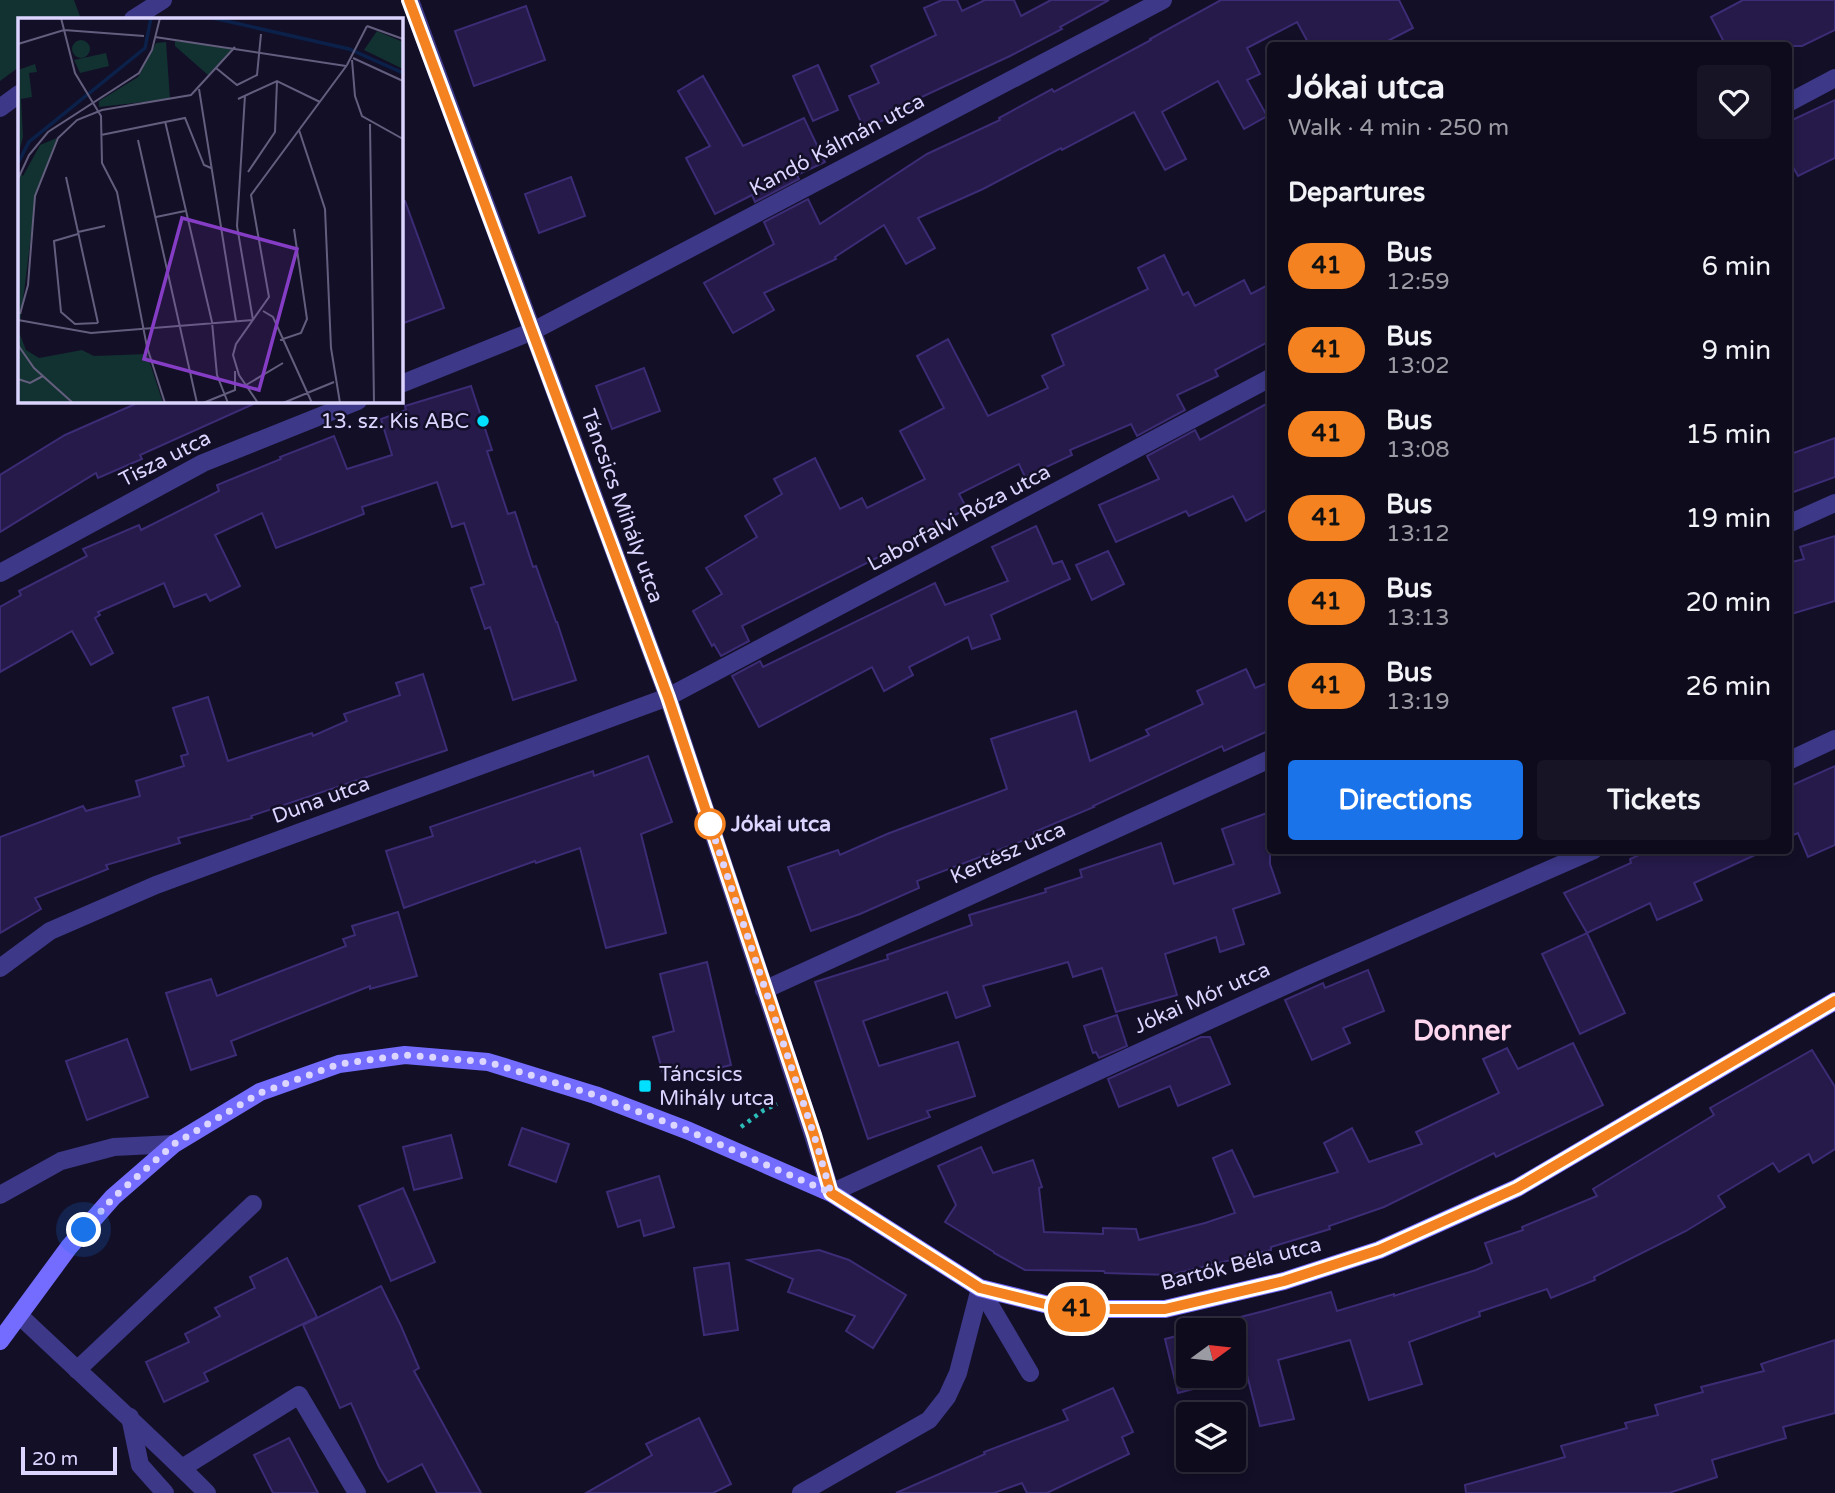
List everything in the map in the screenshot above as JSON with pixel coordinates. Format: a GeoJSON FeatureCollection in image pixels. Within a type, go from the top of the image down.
{"type":"FeatureCollection","features":[{"type":"Feature","properties":{"kind":"street"},"geometry":{"type":"LineString","coordinates":[[135,18],[163,0]]}},
{"type":"Feature","properties":{"kind":"street","name":"Táncsics Mihály utca"},"geometry":{"type":"LineString","coordinates":[[410,0],[668,697],[831,1193]]}},
{"type":"Feature","properties":{"kind":"street","name":"Kandó Kálmán utca"},"geometry":{"type":"LineString","coordinates":[[533,331],[1163,0]]}},
{"type":"Feature","properties":{"kind":"street"},"geometry":{"type":"LineString","coordinates":[[1792,101],[1835,78]]}},
{"type":"Feature","properties":{"kind":"street"},"geometry":{"type":"LineString","coordinates":[[0,108],[18,95]]}},
{"type":"Feature","properties":{"kind":"street"},"geometry":{"type":"LineString","coordinates":[[402,384],[533,331]]}},
{"type":"Feature","properties":{"kind":"street","name":"Laborfalvi Róza utca"},"geometry":{"type":"LineString","coordinates":[[668,697],[1267,380]]}},
{"type":"Feature","properties":{"kind":"street","name":"Tisza utca"},"geometry":{"type":"LineString","coordinates":[[0,573],[203,463],[356,402]]}},
{"type":"Feature","properties":{"kind":"street"},"geometry":{"type":"LineString","coordinates":[[1792,522],[1835,503]]}},
{"type":"Feature","properties":{"kind":"street","name":"Duna utca"},"geometry":{"type":"LineString","coordinates":[[0,968],[50,931],[156,885],[668,697]]}},
{"type":"Feature","properties":{"kind":"street"},"geometry":{"type":"LineString","coordinates":[[1792,759],[1835,739]]}},
{"type":"Feature","properties":{"kind":"street","name":"Kertész utca"},"geometry":{"type":"LineString","coordinates":[[764,990],[1267,760]]}},
{"type":"Feature","properties":{"kind":"street","name":"Jókai Mór utca"},"geometry":{"type":"LineString","coordinates":[[831,1193],[1302,978],[1585,854]]}},
{"type":"Feature","properties":{"kind":"street","name":"Bartók Béla utca"},"geometry":{"type":"LineString","coordinates":[[0,1341],[69,1247],[114,1197],[174,1144],[260,1093],[339,1064],[405,1055],[488,1062],[595,1095],[689,1131],[831,1193],[980,1288],[1065,1309],[1165,1309],[1284,1281],[1379,1250],[1517,1188],[1835,1001]]}},
{"type":"Feature","properties":{"kind":"street"},"geometry":{"type":"LineString","coordinates":[[0,1195],[61,1161],[114,1147],[174,1144]]}},
{"type":"Feature","properties":{"kind":"street"},"geometry":{"type":"LineString","coordinates":[[77,1370],[253,1204]]}},
{"type":"Feature","properties":{"kind":"street"},"geometry":{"type":"LineString","coordinates":[[980,1288],[1030,1373]]}},
{"type":"Feature","properties":{"kind":"street"},"geometry":{"type":"LineString","coordinates":[[801,1493],[929,1420],[947,1397],[958,1373],[980,1288]]}},
{"type":"Feature","properties":{"kind":"street"},"geometry":{"type":"LineString","coordinates":[[19,1315],[130,1417],[207,1493]]}},
{"type":"Feature","properties":{"kind":"street"},"geometry":{"type":"LineString","coordinates":[[182,1468],[299,1395],[358,1493]]}},
{"type":"Feature","properties":{"kind":"street"},"geometry":{"type":"LineString","coordinates":[[130,1417],[140,1465],[165,1493]]}},
{"type":"Feature","properties":{"kind":"path"},"geometry":{"type":"LineString","coordinates":[[740,1128],[789,1098]]}},
{"type":"Feature","properties":{"kind":"green space"},"geometry":{"type":"Polygon","coordinates":[[[0,0],[74,0],[81,18],[18,18],[18,68],[0,81],[0,0]]]}},
{"type":"Feature","properties":{"kind":"building"},"geometry":{"type":"Polygon","coordinates":[[[942,0],[957,0],[962,11],[985,0],[1014,0],[1021,16],[1051,0],[1109,0],[1060,27],[1062,29],[915,100],[916,103],[901,112],[864,129],[849,96],[879,83],[871,66],[936,35],[924,8],[942,0]]]}},
{"type":"Feature","properties":{"kind":"building"},"geometry":{"type":"Polygon","coordinates":[[[1221,0],[1399,0],[1413,28],[1386,42],[1308,42],[1297,22],[1247,48],[1260,74],[1247,80],[1267,116],[1244,129],[1218,81],[1162,112],[1186,159],[1165,170],[1134,112],[983,189],[918,218],[935,248],[906,264],[884,225],[835,257],[836,259],[764,293],[774,310],[733,333],[704,283],[774,244],[764,222],[808,199],[820,224],[927,154],[1000,120],[999,118],[1052,89],[1054,92],[1221,0]]]}},
{"type":"Feature","properties":{"kind":"building"},"geometry":{"type":"Polygon","coordinates":[[[1743,0],[1835,0],[1835,30],[1802,46],[1792,46],[1792,42],[1724,42],[1711,17],[1743,0]]]}},
{"type":"Feature","properties":{"kind":"building"},"geometry":{"type":"Polygon","coordinates":[[[526,6],[545,60],[474,86],[455,31],[526,6]]]}},
{"type":"Feature","properties":{"kind":"building"},"geometry":{"type":"Polygon","coordinates":[[[818,65],[838,110],[813,121],[793,76],[818,65]]]}},
{"type":"Feature","properties":{"kind":"building"},"geometry":{"type":"Polygon","coordinates":[[[703,76],[743,146],[804,118],[825,162],[797,175],[799,179],[755,202],[752,195],[715,214],[686,158],[710,146],[678,91],[703,76]]]}},
{"type":"Feature","properties":{"kind":"building"},"geometry":{"type":"Polygon","coordinates":[[[1835,100],[1835,158],[1798,176],[1792,165],[1792,120],[1835,100]]]}},
{"type":"Feature","properties":{"kind":"building"},"geometry":{"type":"Polygon","coordinates":[[[571,177],[585,216],[539,233],[525,194],[571,177]]]}},
{"type":"Feature","properties":{"kind":"building"},"geometry":{"type":"Polygon","coordinates":[[[402,201],[405,201],[444,308],[402,324],[402,201]]]}},
{"type":"Feature","properties":{"kind":"building"},"geometry":{"type":"Polygon","coordinates":[[[1164,255],[1183,295],[1188,292],[1195,306],[1244,280],[1251,294],[1267,286],[1267,343],[1215,370],[1218,376],[1177,395],[1185,410],[1137,436],[1131,424],[1070,450],[1072,455],[1025,477],[1019,464],[959,494],[967,509],[914,535],[916,538],[742,626],[749,641],[721,656],[714,644],[712,646],[693,611],[722,594],[706,568],[757,537],[745,516],[782,494],[774,479],[815,458],[840,509],[862,498],[867,508],[925,479],[900,431],[944,408],[917,356],[948,339],[988,416],[1048,388],[1042,376],[1064,365],[1052,335],[1148,289],[1138,268],[1164,255]]]}},
{"type":"Feature","properties":{"kind":"building"},"geometry":{"type":"Polygon","coordinates":[[[644,368],[660,411],[612,429],[596,386],[644,368]]]}},
{"type":"Feature","properties":{"kind":"building"},"geometry":{"type":"Polygon","coordinates":[[[471,386],[492,450],[487,451],[508,514],[515,512],[576,680],[513,700],[490,627],[485,629],[471,588],[484,584],[464,523],[452,527],[437,482],[362,507],[364,514],[276,548],[262,513],[215,535],[240,586],[210,601],[206,594],[174,607],[164,583],[98,612],[100,615],[95,618],[113,653],[91,665],[72,631],[0,672],[0,607],[21,595],[19,591],[87,556],[83,549],[139,525],[141,530],[219,491],[217,485],[334,436],[347,469],[392,455],[381,419],[406,410],[405,406],[471,386]]]}},
{"type":"Feature","properties":{"kind":"building"},"geometry":{"type":"Polygon","coordinates":[[[140,402],[258,402],[140,455],[142,459],[98,478],[96,473],[0,532],[0,475],[65,435],[140,402]]]}},
{"type":"Feature","properties":{"kind":"building"},"geometry":{"type":"Polygon","coordinates":[[[1267,404],[1267,510],[1246,521],[1233,496],[1189,516],[1186,511],[1116,542],[1099,505],[1159,479],[1147,456],[1195,430],[1200,440],[1267,404]]]}},
{"type":"Feature","properties":{"kind":"building"},"geometry":{"type":"Polygon","coordinates":[[[1835,438],[1835,477],[1792,493],[1792,454],[1835,438]]]}},
{"type":"Feature","properties":{"kind":"building"},"geometry":{"type":"Polygon","coordinates":[[[1036,526],[1053,564],[1062,561],[1070,579],[991,615],[1000,639],[972,649],[968,637],[909,667],[913,675],[884,691],[872,667],[759,727],[732,676],[760,661],[763,667],[935,583],[945,605],[1008,581],[992,547],[1036,526]]]}},
{"type":"Feature","properties":{"kind":"building"},"geometry":{"type":"Polygon","coordinates":[[[1835,536],[1835,601],[1792,614],[1792,562],[1804,559],[1800,547],[1835,536]]]}},
{"type":"Feature","properties":{"kind":"building"},"geometry":{"type":"Polygon","coordinates":[[[1108,551],[1124,584],[1092,600],[1076,565],[1108,551]]]}},
{"type":"Feature","properties":{"kind":"building"},"geometry":{"type":"Polygon","coordinates":[[[1246,669],[1255,688],[1267,683],[1267,731],[1224,751],[1222,746],[1094,807],[1034,832],[1035,836],[917,881],[919,888],[860,914],[811,931],[788,867],[838,850],[840,855],[887,834],[1007,789],[991,739],[1076,711],[1090,761],[1149,735],[1146,730],[1203,704],[1197,691],[1246,669]]]}},
{"type":"Feature","properties":{"kind":"building"},"geometry":{"type":"Polygon","coordinates":[[[423,674],[447,750],[251,816],[252,818],[178,838],[180,843],[106,865],[108,869],[35,898],[41,909],[0,933],[0,837],[83,806],[86,811],[140,796],[136,781],[184,766],[181,756],[188,754],[173,708],[208,697],[228,761],[312,733],[313,736],[347,721],[344,714],[400,695],[396,683],[423,674]]]}},
{"type":"Feature","properties":{"kind":"building"},"geometry":{"type":"Polygon","coordinates":[[[648,756],[672,822],[641,834],[666,933],[606,948],[580,848],[536,863],[535,861],[404,908],[386,851],[433,836],[430,827],[593,771],[594,776],[648,756]]]}},
{"type":"Feature","properties":{"kind":"building"},"geometry":{"type":"Polygon","coordinates":[[[1835,766],[1835,845],[1808,857],[1798,833],[1792,835],[1792,785],[1835,766]]]}},
{"type":"Feature","properties":{"kind":"building"},"geometry":{"type":"Polygon","coordinates":[[[1267,813],[1267,854],[1270,854],[1270,864],[1280,893],[1233,909],[1244,944],[1220,952],[1216,937],[1165,954],[1177,995],[1116,1012],[1102,968],[1073,977],[1068,962],[983,986],[990,1006],[956,1018],[947,992],[863,1021],[879,1066],[958,1042],[975,1096],[927,1111],[930,1117],[868,1139],[815,982],[888,959],[887,955],[972,925],[969,915],[1046,892],[1045,889],[1082,877],[1080,870],[1161,843],[1174,884],[1234,864],[1222,829],[1267,813]]]}},
{"type":"Feature","properties":{"kind":"building"},"geometry":{"type":"Polygon","coordinates":[[[1641,854],[1757,854],[1694,883],[1702,900],[1657,920],[1650,903],[1587,933],[1564,893],[1631,863],[1630,859],[1641,854]]]}},
{"type":"Feature","properties":{"kind":"building"},"geometry":{"type":"Polygon","coordinates":[[[398,912],[417,976],[370,989],[370,986],[231,1041],[236,1055],[191,1070],[166,993],[211,979],[217,996],[346,946],[343,939],[355,935],[352,926],[398,912]]]}},
{"type":"Feature","properties":{"kind":"building"},"geometry":{"type":"Polygon","coordinates":[[[1587,933],[1625,1013],[1580,1034],[1542,954],[1587,933]]]}},
{"type":"Feature","properties":{"kind":"building"},"geometry":{"type":"Polygon","coordinates":[[[707,962],[731,1065],[665,1081],[653,1037],[674,1031],[660,974],[707,962]]]}},
{"type":"Feature","properties":{"kind":"building"},"geometry":{"type":"Polygon","coordinates":[[[1368,970],[1384,1011],[1343,1028],[1350,1043],[1312,1060],[1285,1000],[1323,983],[1325,988],[1368,970]]]}},
{"type":"Feature","properties":{"kind":"building"},"geometry":{"type":"Polygon","coordinates":[[[1117,1015],[1127,1046],[1099,1058],[1096,1052],[1093,1053],[1084,1026],[1117,1015]]]}},
{"type":"Feature","properties":{"kind":"building"},"geometry":{"type":"Polygon","coordinates":[[[1201,1037],[1210,1037],[1230,1084],[1178,1106],[1170,1086],[1119,1107],[1108,1079],[1201,1037]]]}},
{"type":"Feature","properties":{"kind":"building"},"geometry":{"type":"Polygon","coordinates":[[[127,1039],[148,1097],[87,1120],[66,1061],[127,1039]]]}},
{"type":"Feature","properties":{"kind":"building"},"geometry":{"type":"Polygon","coordinates":[[[1573,1043],[1603,1105],[1496,1157],[1494,1153],[1384,1207],[1329,1226],[1330,1229],[1271,1247],[1271,1250],[1170,1275],[1025,1270],[945,1222],[956,1205],[938,1166],[981,1147],[993,1173],[1033,1160],[1042,1187],[1039,1188],[1044,1232],[1103,1234],[1103,1228],[1136,1229],[1139,1240],[1205,1223],[1235,1213],[1213,1158],[1232,1150],[1254,1197],[1338,1172],[1324,1143],[1352,1128],[1369,1162],[1422,1144],[1416,1132],[1499,1093],[1483,1059],[1507,1048],[1518,1069],[1573,1043]]]}},
{"type":"Feature","properties":{"kind":"building"},"geometry":{"type":"Polygon","coordinates":[[[1812,1050],[1835,1087],[1835,1149],[1813,1163],[1809,1154],[1779,1172],[1773,1163],[1718,1196],[1725,1207],[1686,1231],[1594,1277],[1595,1280],[1551,1298],[1547,1289],[1479,1312],[1480,1316],[1409,1342],[1422,1384],[1369,1400],[1350,1340],[1278,1360],[1294,1419],[1260,1426],[1246,1375],[1246,1318],[1236,1318],[1331,1292],[1337,1311],[1394,1296],[1492,1263],[1485,1243],[1523,1230],[1522,1227],[1597,1196],[1593,1189],[1714,1115],[1710,1108],[1812,1050]]]}},
{"type":"Feature","properties":{"kind":"building"},"geometry":{"type":"Polygon","coordinates":[[[522,1128],[569,1144],[556,1182],[509,1165],[522,1128]]]}},
{"type":"Feature","properties":{"kind":"building"},"geometry":{"type":"Polygon","coordinates":[[[451,1135],[462,1178],[414,1190],[403,1147],[451,1135]]]}},
{"type":"Feature","properties":{"kind":"building"},"geometry":{"type":"Polygon","coordinates":[[[659,1176],[674,1227],[644,1236],[640,1220],[618,1227],[607,1192],[659,1176]]]}},
{"type":"Feature","properties":{"kind":"building"},"geometry":{"type":"Polygon","coordinates":[[[403,1188],[435,1262],[391,1281],[359,1206],[403,1188]]]}},
{"type":"Feature","properties":{"kind":"building"},"geometry":{"type":"Polygon","coordinates":[[[819,1250],[849,1260],[906,1295],[873,1348],[846,1331],[855,1316],[788,1292],[793,1279],[748,1260],[819,1250]]]}},
{"type":"Feature","properties":{"kind":"building"},"geometry":{"type":"Polygon","coordinates":[[[287,1258],[317,1317],[204,1373],[208,1381],[164,1402],[146,1362],[189,1342],[185,1334],[220,1316],[215,1308],[255,1288],[250,1277],[287,1258]]]}},
{"type":"Feature","properties":{"kind":"building"},"geometry":{"type":"Polygon","coordinates":[[[729,1263],[738,1330],[704,1335],[694,1268],[729,1263]]]}},
{"type":"Feature","properties":{"kind":"building"},"geometry":{"type":"Polygon","coordinates":[[[381,1286],[419,1368],[414,1371],[481,1493],[437,1493],[422,1464],[388,1482],[351,1403],[340,1408],[303,1325],[381,1286]]]}},
{"type":"Feature","properties":{"kind":"building"},"geometry":{"type":"Polygon","coordinates":[[[1176,1336],[1176,1385],[1165,1339],[1176,1336]]]}},
{"type":"Feature","properties":{"kind":"building"},"geometry":{"type":"Polygon","coordinates":[[[1835,1340],[1835,1413],[1783,1427],[1786,1438],[1712,1460],[1717,1477],[1669,1493],[1466,1493],[1465,1485],[1565,1457],[1561,1446],[1627,1428],[1625,1423],[1658,1415],[1655,1405],[1703,1392],[1701,1387],[1764,1371],[1761,1364],[1835,1340]]]}},
{"type":"Feature","properties":{"kind":"building"},"geometry":{"type":"Polygon","coordinates":[[[1113,1388],[1133,1432],[1122,1437],[1129,1454],[1047,1493],[1027,1493],[1022,1483],[994,1493],[896,1493],[985,1454],[984,1452],[1068,1420],[1063,1410],[1113,1388]]]}},
{"type":"Feature","properties":{"kind":"building"},"geometry":{"type":"Polygon","coordinates":[[[1177,1388],[1197,1388],[1178,1393],[1177,1388]]]}},
{"type":"Feature","properties":{"kind":"building"},"geometry":{"type":"Polygon","coordinates":[[[699,1418],[731,1484],[713,1493],[586,1493],[652,1455],[646,1444],[699,1418]]]}},
{"type":"Feature","properties":{"kind":"building"},"geometry":{"type":"Polygon","coordinates":[[[289,1438],[318,1493],[273,1493],[254,1455],[289,1438]]]}},
{"type":"Feature","properties":{"kind":"bus line","name":"41"},"geometry":{"type":"LineString","coordinates":[[409,0],[668,697],[831,1193],[980,1288],[1065,1309],[1165,1309],[1284,1281],[1379,1250],[1517,1188],[1835,1001]]}},
{"type":"Feature","properties":{"kind":"place","name":"13. sz. Kis ABC"},"geometry":{"type":"Point","coordinates":[483,421]}},
{"type":"Feature","properties":{"kind":"place","name":"Jókai utca"},"geometry":{"type":"Point","coordinates":[710,824]}},
{"type":"Feature","properties":{"kind":"place","name":"Táncsics Mihály utca"},"geometry":{"type":"Point","coordinates":[645,1086]}},
{"type":"Feature","properties":{"kind":"district","name":"Donner"},"geometry":{"type":"Point","coordinates":[1462,1031]}},
{"type":"Feature","properties":{"kind":"route"},"geometry":{"type":"LineString","coordinates":[[84,1230],[114,1197],[174,1144],[260,1093],[339,1064],[405,1055],[488,1062],[595,1095],[689,1131],[831,1193],[710,824]]}}]}
